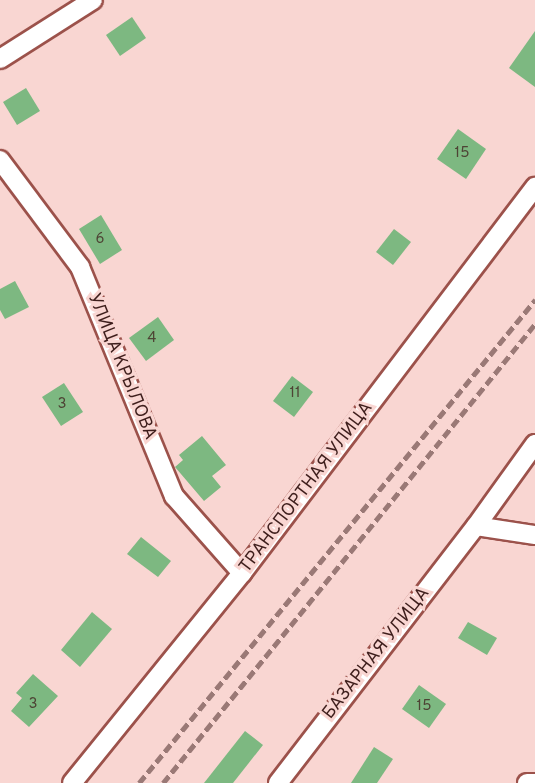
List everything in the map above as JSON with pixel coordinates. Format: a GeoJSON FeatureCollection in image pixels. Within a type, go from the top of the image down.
{"type":"FeatureCollection","features":[{"type":"Feature","properties":{"kind":"street"},"geometry":{"type":"LineString","coordinates":[[0,59],[93,0]]}},
{"type":"Feature","properties":{"kind":"street","name":"УЛИЦА КРЫЛОВА"},"geometry":{"type":"LineString","coordinates":[[0,160],[80,267],[174,496],[242,573]]}},
{"type":"Feature","properties":{"kind":"street","name":"ТРАНСПОРТНАЯ УЛИЦА"},"geometry":{"type":"LineString","coordinates":[[72,783],[242,573],[535,187]]}},
{"type":"Feature","properties":{"kind":"street","name":"БАЗАРНАЯ УЛИЦА"},"geometry":{"type":"LineString","coordinates":[[278,783],[476,526],[535,444]]}},
{"type":"Feature","properties":{"kind":"street"},"geometry":{"type":"LineString","coordinates":[[476,526],[535,535]]}},
{"type":"Feature","properties":{"kind":"street"},"geometry":{"type":"LineString","coordinates":[[527,783],[535,783]]}},
{"type":"Feature","properties":{"kind":"building"},"geometry":{"type":"Polygon","coordinates":[[[132,17],[146,38],[120,56],[106,35],[132,17]]]}},
{"type":"Feature","properties":{"kind":"building"},"geometry":{"type":"Polygon","coordinates":[[[535,31],[535,87],[509,68],[535,31]]]}},
{"type":"Feature","properties":{"kind":"building"},"geometry":{"type":"Polygon","coordinates":[[[26,88],[40,111],[17,125],[3,102],[26,88]]]}},
{"type":"Feature","properties":{"kind":"building"},"geometry":{"type":"Polygon","coordinates":[[[458,129],[486,149],[466,179],[437,159],[458,129]]]}},
{"type":"Feature","properties":{"kind":"building"},"geometry":{"type":"Polygon","coordinates":[[[101,215],[122,250],[100,264],[79,229],[101,215]]]}},
{"type":"Feature","properties":{"kind":"building"},"geometry":{"type":"Polygon","coordinates":[[[394,229],[411,242],[393,265],[376,252],[394,229]]]}},
{"type":"Feature","properties":{"kind":"building"},"geometry":{"type":"Polygon","coordinates":[[[15,281],[29,307],[5,319],[0,310],[0,289],[15,281]]]}},
{"type":"Feature","properties":{"kind":"building"},"geometry":{"type":"Polygon","coordinates":[[[158,317],[174,340],[146,361],[129,338],[158,317]]]}},
{"type":"Feature","properties":{"kind":"building"},"geometry":{"type":"Polygon","coordinates":[[[292,376],[313,392],[294,417],[273,401],[292,376]]]}},
{"type":"Feature","properties":{"kind":"building"},"geometry":{"type":"Polygon","coordinates":[[[64,383],[83,412],[61,426],[42,397],[64,383]]]}},
{"type":"Feature","properties":{"kind":"building"},"geometry":{"type":"Polygon","coordinates":[[[202,436],[226,465],[212,476],[221,487],[204,501],[175,467],[183,460],[179,455],[202,436]]]}},
{"type":"Feature","properties":{"kind":"building"},"geometry":{"type":"Polygon","coordinates":[[[141,537],[171,561],[158,577],[127,554],[141,537]]]}},
{"type":"Feature","properties":{"kind":"building"},"geometry":{"type":"Polygon","coordinates":[[[92,612],[112,629],[80,667],[61,650],[92,612]]]}},
{"type":"Feature","properties":{"kind":"building"},"geometry":{"type":"Polygon","coordinates":[[[468,622],[497,638],[487,655],[458,638],[468,622]]]}},
{"type":"Feature","properties":{"kind":"building"},"geometry":{"type":"Polygon","coordinates":[[[33,674],[58,696],[29,727],[11,711],[22,698],[16,693],[33,674]]]}},
{"type":"Feature","properties":{"kind":"building"},"geometry":{"type":"Polygon","coordinates":[[[419,685],[446,704],[429,728],[402,709],[419,685]]]}},
{"type":"Feature","properties":{"kind":"building"},"geometry":{"type":"Polygon","coordinates":[[[245,731],[263,745],[233,783],[204,783],[245,731]]]}},
{"type":"Feature","properties":{"kind":"building"},"geometry":{"type":"Polygon","coordinates":[[[374,747],[393,759],[377,783],[351,783],[374,747]]]}},
{"type":"Feature","properties":{"kind":"railway"},"geometry":{"type":"LineString","coordinates":[[139,783],[535,300]]}},
{"type":"Feature","properties":{"kind":"railway"},"geometry":{"type":"LineString","coordinates":[[163,783],[535,324]]}}]}
